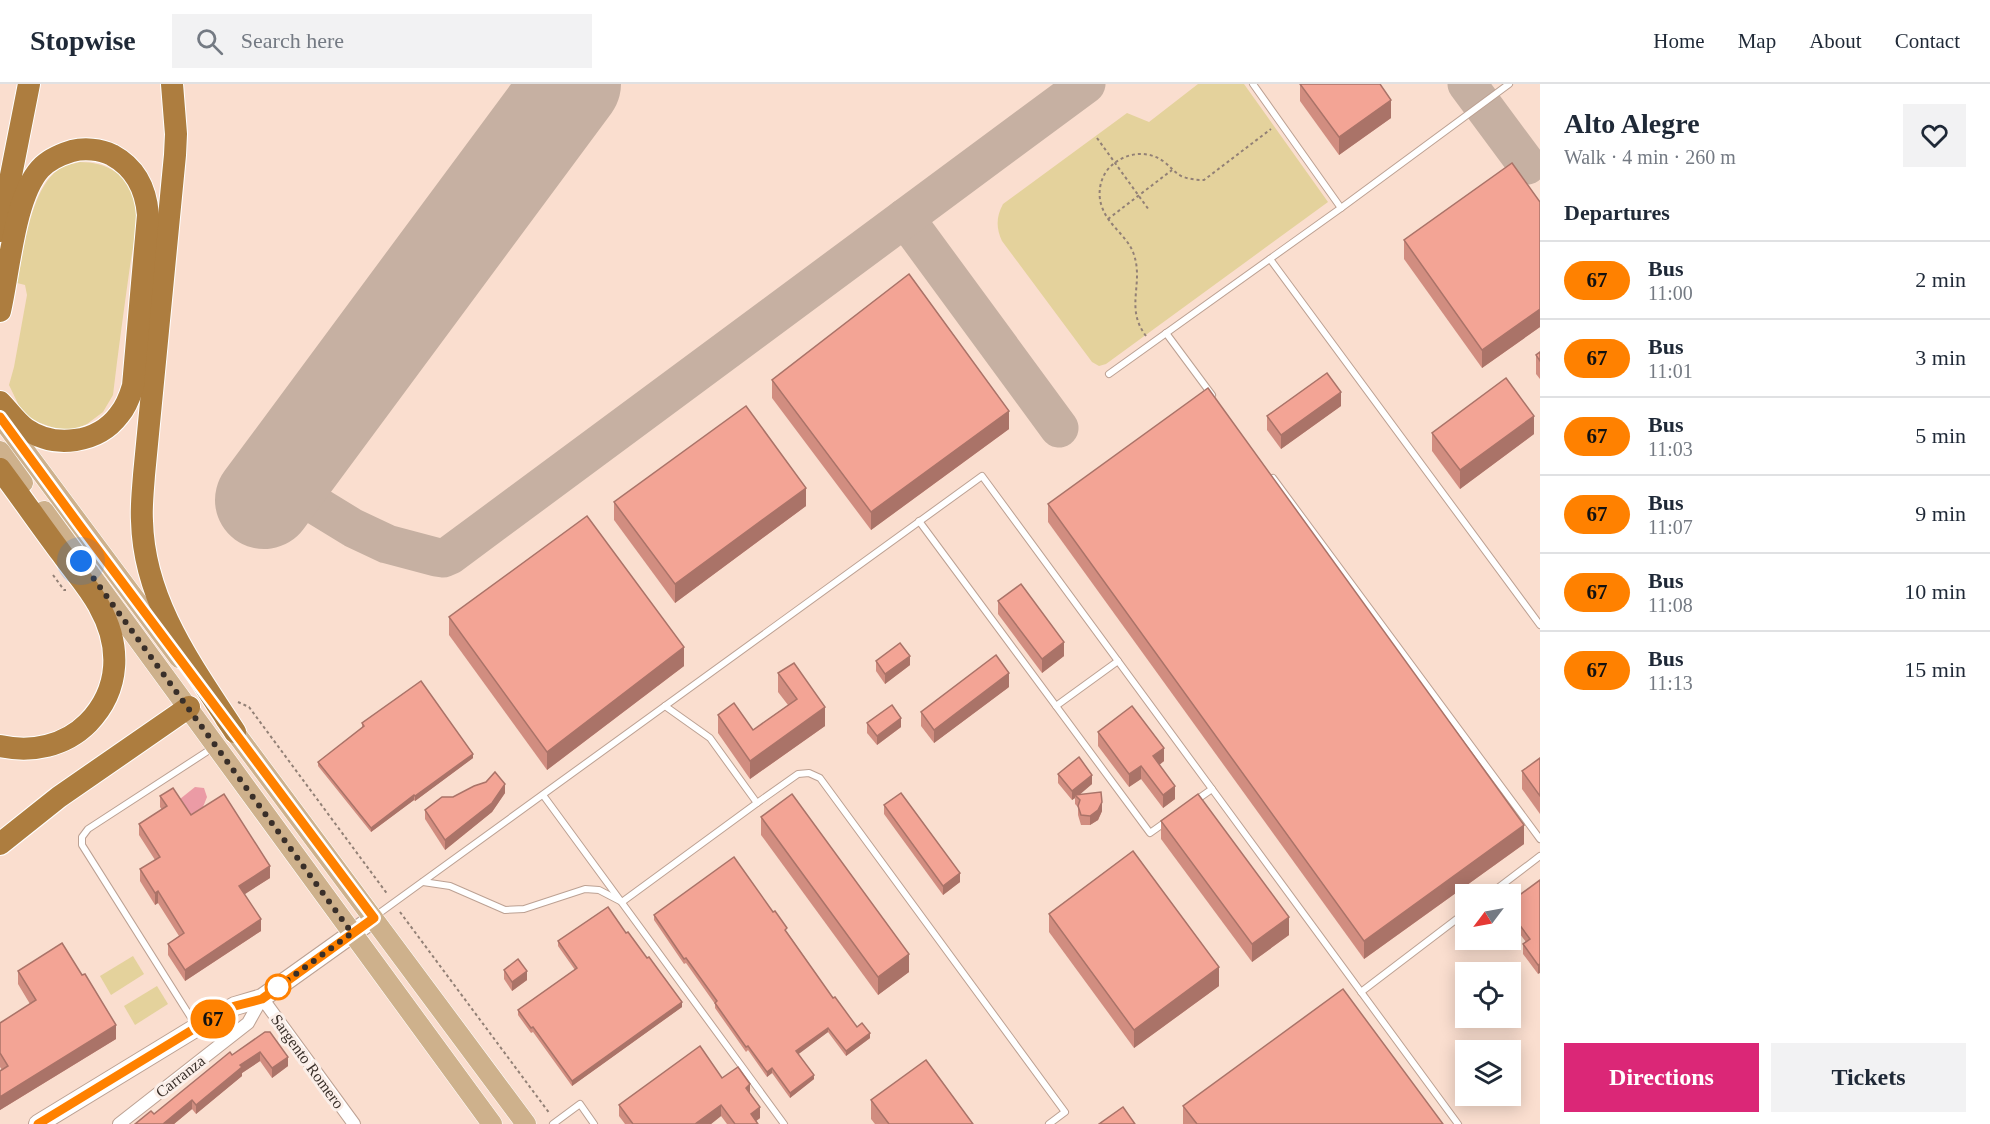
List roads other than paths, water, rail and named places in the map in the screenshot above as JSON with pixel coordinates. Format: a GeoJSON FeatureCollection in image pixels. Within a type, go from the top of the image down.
{"type":"FeatureCollection","features":[{"type":"Feature","properties":{"kind":"highway"},"geometry":{"type":"LineString","coordinates":[[0,231],[29,84]]}},
{"type":"Feature","properties":{"kind":"highway"},"geometry":{"type":"LineString","coordinates":[[172,84],[176,134],[175,155],[144,475],[142,522],[151,577],[163,612],[184,653],[235,732]]}},
{"type":"Feature","properties":{"kind":"highway"},"geometry":{"type":"LineString","coordinates":[[0,311],[24,198],[39,170],[50,160],[78,149],[109,153],[123,161],[142,185],[147,199],[148,215],[134,375],[128,400],[110,425],[91,436],[69,441],[44,437],[27,429],[2,411]]}},
{"type":"Feature","properties":{"kind":"highway"},"geometry":{"type":"LineString","coordinates":[[0,469],[98,604],[111,633],[116,665],[112,684],[105,700],[95,716],[83,728],[65,740],[49,746],[15,749],[0,746]]}},
{"type":"Feature","properties":{"kind":"highway"},"geometry":{"type":"LineString","coordinates":[[0,843],[60,797],[189,707]]}},
{"type":"Feature","properties":{"kind":"main road"},"geometry":{"type":"LineString","coordinates":[[2,411],[80,526],[526,1124]]}},
{"type":"Feature","properties":{"kind":"main road"},"geometry":{"type":"LineString","coordinates":[[0,451],[492,1124]]}},
{"type":"Feature","properties":{"kind":"main road"},"geometry":{"type":"LineString","coordinates":[[38,1124],[197,1027],[235,1006],[262,999],[374,918]]}},
{"type":"Feature","properties":{"kind":"street","name":"Carranza"},"geometry":{"type":"LineString","coordinates":[[119,1124],[248,1023],[262,999]]}},
{"type":"Feature","properties":{"kind":"street","name":"Sargento Romero"},"geometry":{"type":"LineString","coordinates":[[262,999],[354,1124]]}},
{"type":"Feature","properties":{"kind":"lane"},"geometry":{"type":"LineString","coordinates":[[1253,84],[1341,208]]}},
{"type":"Feature","properties":{"kind":"lane"},"geometry":{"type":"LineString","coordinates":[[1109,374],[1509,84]]}},
{"type":"Feature","properties":{"kind":"lane"},"geometry":{"type":"LineString","coordinates":[[1270,259],[1540,625]]}},
{"type":"Feature","properties":{"kind":"lane"},"geometry":{"type":"LineString","coordinates":[[1166,333],[1215,400]]}},
{"type":"Feature","properties":{"kind":"lane"},"geometry":{"type":"LineString","coordinates":[[374,918],[982,476],[1458,1124]]}},
{"type":"Feature","properties":{"kind":"lane"},"geometry":{"type":"LineString","coordinates":[[1272,476],[1540,839]]}},
{"type":"Feature","properties":{"kind":"lane"},"geometry":{"type":"LineString","coordinates":[[919,522],[1150,833],[1176,814]]}},
{"type":"Feature","properties":{"kind":"lane"},"geometry":{"type":"LineString","coordinates":[[1056,706],[1118,661]]}},
{"type":"Feature","properties":{"kind":"lane"},"geometry":{"type":"LineString","coordinates":[[665,706],[710,738],[758,803]]}},
{"type":"Feature","properties":{"kind":"lane"},"geometry":{"type":"LineString","coordinates":[[197,1027],[82,845],[82,837],[88,829],[217,746]]}},
{"type":"Feature","properties":{"kind":"lane"},"geometry":{"type":"LineString","coordinates":[[622,902],[798,774],[809,773],[820,778],[1065,1112],[1049,1124]]}},
{"type":"Feature","properties":{"kind":"lane"},"geometry":{"type":"LineString","coordinates":[[1185,808],[1212,789]]}},
{"type":"Feature","properties":{"kind":"lane"},"geometry":{"type":"LineString","coordinates":[[543,795],[784,1124]]}},
{"type":"Feature","properties":{"kind":"lane"},"geometry":{"type":"LineString","coordinates":[[1503,884],[1540,856]]}},
{"type":"Feature","properties":{"kind":"lane"},"geometry":{"type":"LineString","coordinates":[[423,882],[450,886],[505,910],[524,909],[585,889],[599,891],[622,902]]}},
{"type":"Feature","properties":{"kind":"lane"},"geometry":{"type":"LineString","coordinates":[[1361,992],[1455,920]]}},
{"type":"Feature","properties":{"kind":"lane"},"geometry":{"type":"LineString","coordinates":[[555,1123],[580,1104],[594,1124]]}}]}
